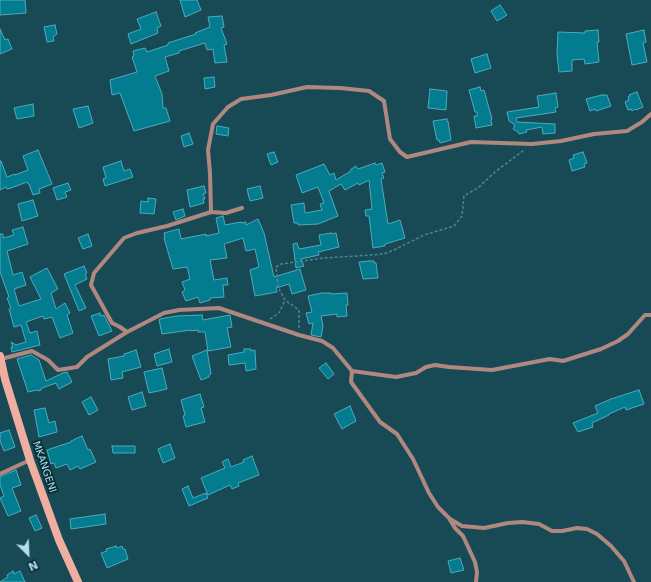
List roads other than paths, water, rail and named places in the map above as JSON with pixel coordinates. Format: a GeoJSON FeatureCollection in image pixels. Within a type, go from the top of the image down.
{"type":"FeatureCollection","features":[{"type":"Feature","properties":{"kind":"street"},"geometry":{"type":"LineString","coordinates":[[211,212],[208,150],[213,124],[228,107],[240,99],[271,95],[307,87],[369,91],[384,101],[390,139],[400,152],[407,157],[471,142],[532,144],[561,141],[594,134],[627,131],[642,122],[651,114]]}},
{"type":"Feature","properties":{"kind":"street"},"geometry":{"type":"LineString","coordinates":[[127,332],[112,323],[91,285],[94,272],[124,238],[211,212],[226,213],[242,208]]}},
{"type":"Feature","properties":{"kind":"street"},"geometry":{"type":"LineString","coordinates":[[0,357],[32,351],[48,360],[58,370],[77,367],[87,357],[127,332],[164,313],[179,310],[219,308],[298,335],[322,341],[333,348],[352,371],[396,377],[416,373],[426,367],[435,365],[492,370],[550,359],[563,361],[601,349],[618,341],[628,334],[645,315],[651,315]]}},
{"type":"Feature","properties":{"kind":"street","name":"MKANGENI"},"geometry":{"type":"LineString","coordinates":[[0,357],[2,379],[30,460],[59,540],[78,582]]}},
{"type":"Feature","properties":{"kind":"street"},"geometry":{"type":"LineString","coordinates":[[352,371],[351,382],[354,388],[380,422],[397,434],[413,459],[429,493],[438,507],[450,519],[462,526],[484,528],[522,522],[539,524],[552,531],[577,528],[587,529],[597,534],[611,546],[624,561],[634,582]]}},
{"type":"Feature","properties":{"kind":"street"},"geometry":{"type":"LineString","coordinates":[[0,474],[30,460]]}},
{"type":"Feature","properties":{"kind":"street"},"geometry":{"type":"LineString","coordinates":[[450,519],[455,528],[463,536],[475,562],[477,572],[476,582]]}}]}
